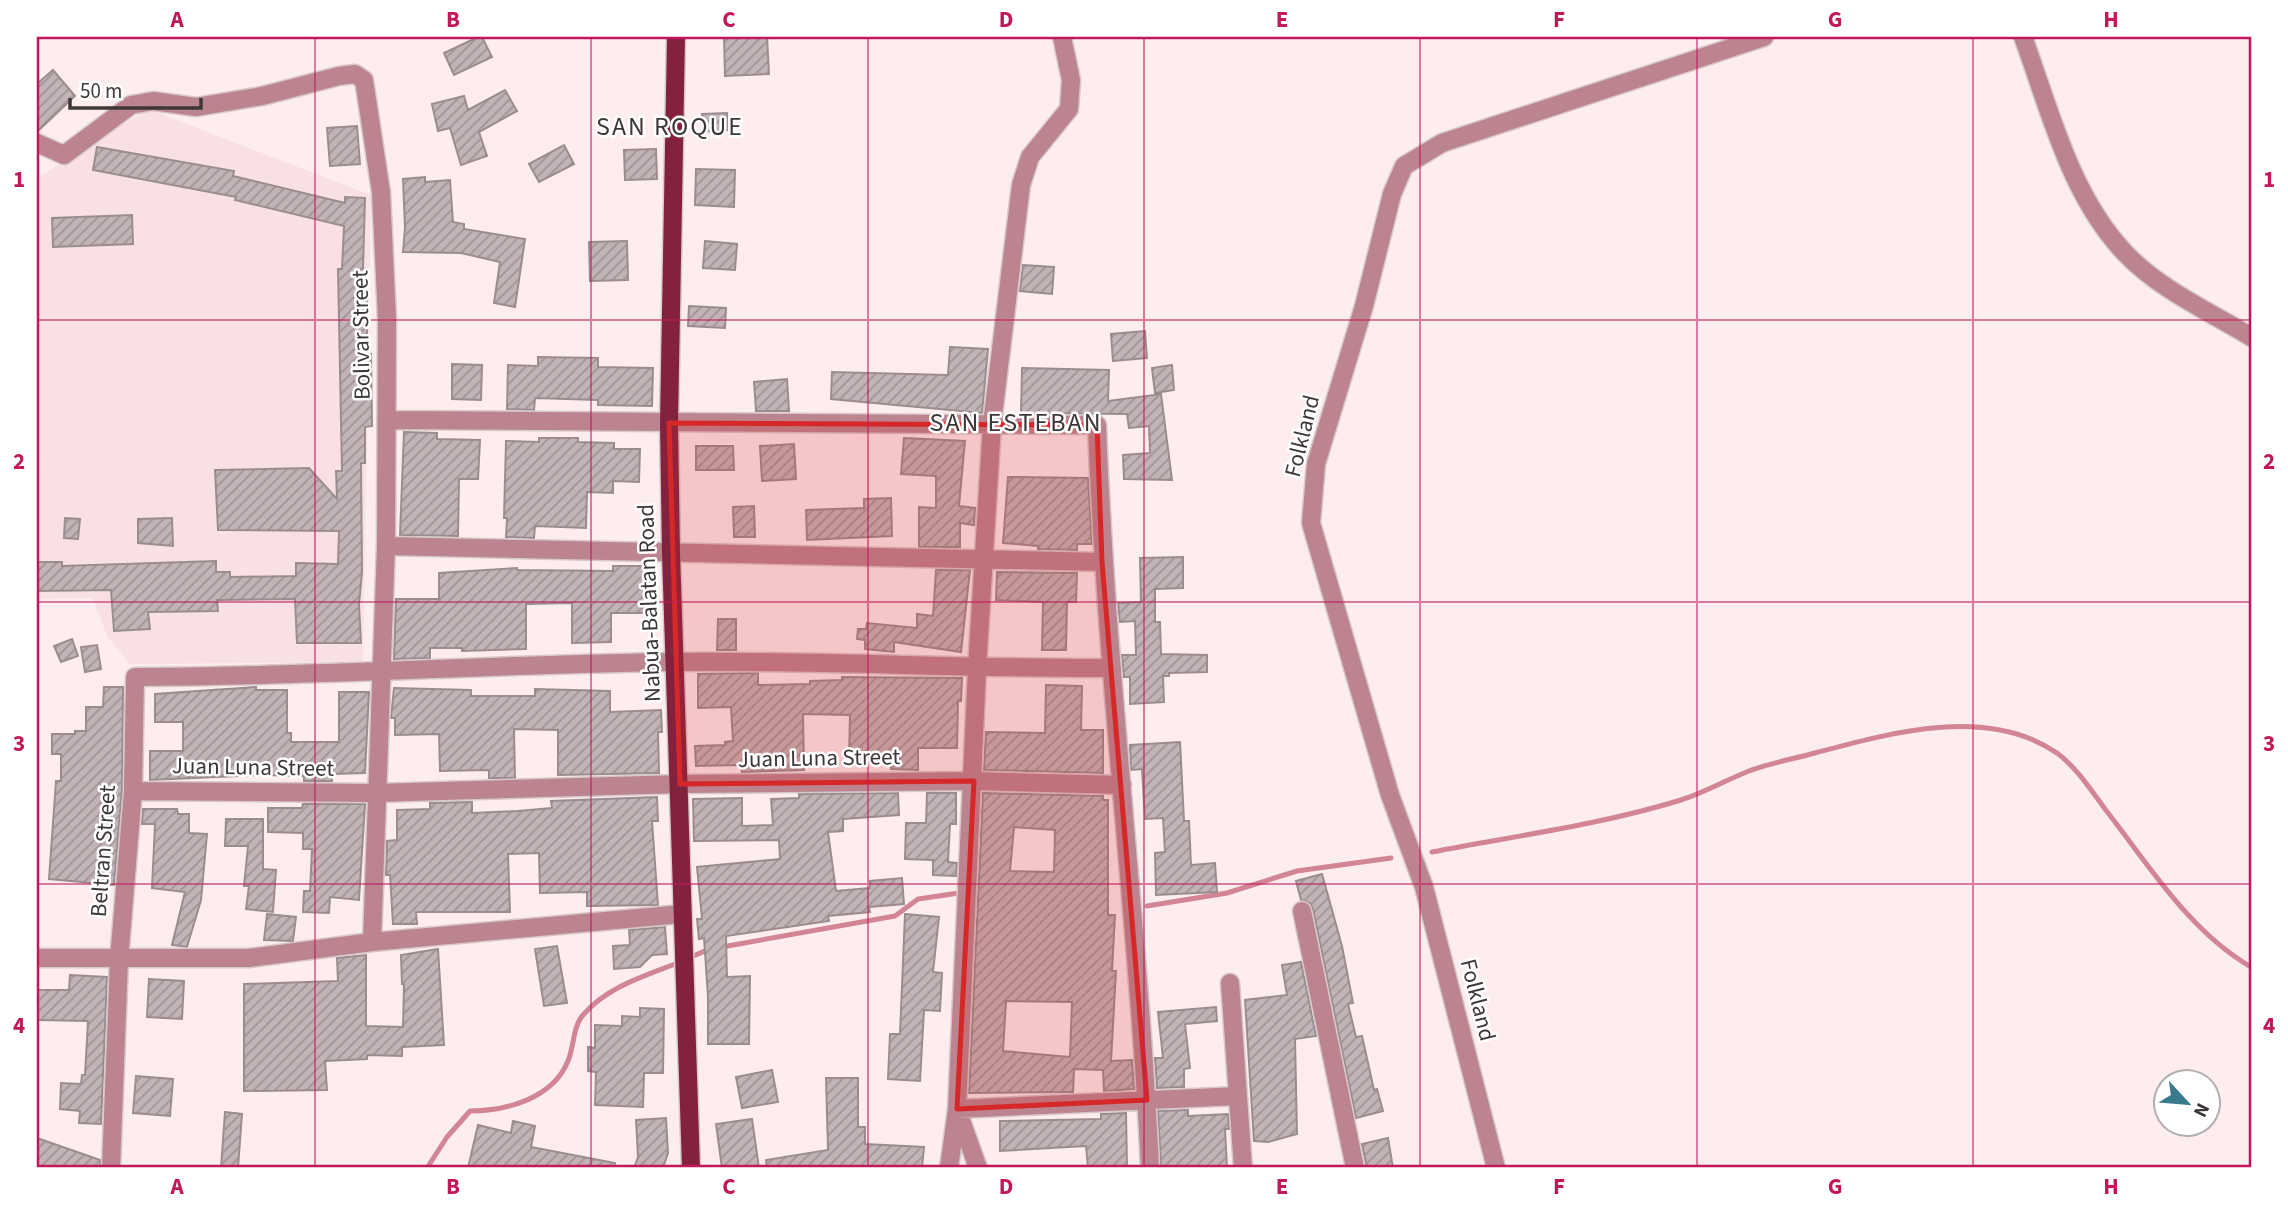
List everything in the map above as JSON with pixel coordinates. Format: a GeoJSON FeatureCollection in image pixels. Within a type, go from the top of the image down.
{"type":"FeatureCollection","features":[{"type":"Feature","properties":{"kind":"main road","name":"Nabua-Balatan Road"},"geometry":{"type":"LineString","coordinates":[[676,37],[669,423],[691,1168]]}},
{"type":"Feature","properties":{"kind":"street"},"geometry":{"type":"LineString","coordinates":[[949,1168],[957,1110],[977,669],[992,424],[1021,185],[1030,157],[1069,109],[1072,80],[1062,37]]}},
{"type":"Feature","properties":{"kind":"street","name":"Folkland"},"geometry":{"type":"LineString","coordinates":[[1496,1168],[1424,887],[1390,795],[1311,523],[1316,464],[1364,306],[1392,194],[1404,166],[1442,143],[1764,37]]}},
{"type":"Feature","properties":{"kind":"street"},"geometry":{"type":"LineString","coordinates":[[2023,37],[2068,161],[2092,210],[2135,261],[2160,281],[2251,337]]}},
{"type":"Feature","properties":{"kind":"street","name":"Bolivar Street"},"geometry":{"type":"LineString","coordinates":[[37,143],[64,155],[131,105],[153,101],[196,107],[262,96],[339,76],[355,75],[364,80],[381,192],[387,420],[386,546],[372,942]]}},
{"type":"Feature","properties":{"kind":"street"},"geometry":{"type":"LineString","coordinates":[[387,420],[1097,425],[1102,562],[1147,1100],[1150,1168]]}},
{"type":"Feature","properties":{"kind":"street"},"geometry":{"type":"LineString","coordinates":[[386,546],[1102,562]]}},
{"type":"Feature","properties":{"kind":"street"},"geometry":{"type":"LineString","coordinates":[[381,671],[674,662],[880,664],[977,669],[1112,668]]}},
{"type":"Feature","properties":{"kind":"street","name":"Beltran Street"},"geometry":{"type":"LineString","coordinates":[[111,1168],[119,960],[133,790],[135,677],[275,677],[381,671]]}},
{"type":"Feature","properties":{"kind":"street","name":"Juan Luna Street"},"geometry":{"type":"LineString","coordinates":[[133,790],[376,793],[680,784],[974,781],[1122,785]]}},
{"type":"Feature","properties":{"kind":"street"},"geometry":{"type":"LineString","coordinates":[[1302,911],[1355,1168]]}},
{"type":"Feature","properties":{"kind":"street"},"geometry":{"type":"LineString","coordinates":[[37,958],[249,958],[372,942],[682,914]]}},
{"type":"Feature","properties":{"kind":"street"},"geometry":{"type":"LineString","coordinates":[[1230,983],[1243,1168]]}},
{"type":"Feature","properties":{"kind":"street"},"geometry":{"type":"LineString","coordinates":[[957,1110],[1238,1096]]}},
{"type":"Feature","properties":{"kind":"street"},"geometry":{"type":"LineString","coordinates":[[957,1110],[978,1168]]}},
{"type":"Feature","properties":{"kind":"highlighted area"},"geometry":{"type":"Polygon","coordinates":[[[669,423],[1097,425],[1102,562],[1147,1100],[957,1109],[974,781],[680,784],[669,423]]]}},
{"type":"Feature","properties":{"kind":"shaded area"},"geometry":{"type":"Polygon","coordinates":[[[148,109],[371,195],[363,662],[130,664],[107,636],[93,598],[37,599],[37,178],[148,109]]]}},
{"type":"Feature","properties":{"kind":"building"},"geometry":{"type":"Polygon","coordinates":[[[482,37],[492,57],[454,75],[444,53],[482,37]]]}},
{"type":"Feature","properties":{"kind":"building"},"geometry":{"type":"Polygon","coordinates":[[[724,37],[767,37],[769,74],[725,76],[724,37]]]}},
{"type":"Feature","properties":{"kind":"building"},"geometry":{"type":"Polygon","coordinates":[[[53,70],[75,96],[37,132],[37,84],[53,70]]]}},
{"type":"Feature","properties":{"kind":"building"},"geometry":{"type":"Polygon","coordinates":[[[505,90],[517,111],[479,132],[487,156],[461,165],[450,128],[438,131],[432,104],[464,96],[468,110],[505,90]]]}},
{"type":"Feature","properties":{"kind":"building"},"geometry":{"type":"Polygon","coordinates":[[[727,113],[727,130],[703,132],[702,114],[727,113]]]}},
{"type":"Feature","properties":{"kind":"building"},"geometry":{"type":"Polygon","coordinates":[[[357,126],[360,164],[330,166],[327,128],[357,126]]]}},
{"type":"Feature","properties":{"kind":"building"},"geometry":{"type":"Polygon","coordinates":[[[564,145],[574,164],[539,182],[529,164],[564,145]]]}},
{"type":"Feature","properties":{"kind":"building"},"geometry":{"type":"Polygon","coordinates":[[[97,147],[234,171],[233,176],[345,203],[345,197],[365,198],[363,269],[367,269],[367,355],[371,354],[372,426],[365,427],[365,463],[361,463],[361,643],[297,643],[295,599],[217,600],[218,611],[148,612],[150,629],[114,631],[111,590],[37,591],[37,562],[62,562],[62,566],[216,561],[216,572],[230,572],[230,577],[296,576],[296,563],[338,564],[339,531],[218,530],[215,470],[309,468],[337,499],[336,471],[342,471],[338,269],[342,269],[344,226],[235,200],[236,197],[93,170],[97,147]]]}},
{"type":"Feature","properties":{"kind":"building"},"geometry":{"type":"Polygon","coordinates":[[[656,149],[657,179],[625,180],[624,150],[656,149]]]}},
{"type":"Feature","properties":{"kind":"building"},"geometry":{"type":"Polygon","coordinates":[[[696,169],[735,170],[734,207],[695,205],[696,169]]]}},
{"type":"Feature","properties":{"kind":"building"},"geometry":{"type":"Polygon","coordinates":[[[425,177],[425,182],[450,180],[453,222],[464,224],[464,229],[525,239],[515,307],[494,303],[500,262],[461,253],[403,252],[403,179],[425,177]]]}},
{"type":"Feature","properties":{"kind":"building"},"geometry":{"type":"Polygon","coordinates":[[[132,215],[133,244],[53,247],[52,218],[132,215]]]}},
{"type":"Feature","properties":{"kind":"building"},"geometry":{"type":"Polygon","coordinates":[[[627,241],[628,280],[590,281],[589,242],[627,241]]]}},
{"type":"Feature","properties":{"kind":"building"},"geometry":{"type":"Polygon","coordinates":[[[705,241],[737,244],[735,270],[703,268],[705,241]]]}},
{"type":"Feature","properties":{"kind":"building"},"geometry":{"type":"Polygon","coordinates":[[[1023,265],[1054,267],[1052,294],[1020,291],[1023,265]]]}},
{"type":"Feature","properties":{"kind":"building"},"geometry":{"type":"Polygon","coordinates":[[[689,306],[726,308],[725,328],[688,326],[689,306]]]}},
{"type":"Feature","properties":{"kind":"building"},"geometry":{"type":"Polygon","coordinates":[[[1145,331],[1147,358],[1113,361],[1111,334],[1145,331]]]}},
{"type":"Feature","properties":{"kind":"building"},"geometry":{"type":"Polygon","coordinates":[[[950,347],[988,349],[982,413],[831,399],[832,372],[948,375],[950,347]]]}},
{"type":"Feature","properties":{"kind":"building"},"geometry":{"type":"Polygon","coordinates":[[[538,357],[598,358],[598,367],[653,368],[652,406],[598,405],[598,400],[535,398],[534,410],[507,409],[508,365],[538,366],[538,357]]]}},
{"type":"Feature","properties":{"kind":"building"},"geometry":{"type":"Polygon","coordinates":[[[452,364],[482,365],[481,400],[452,399],[452,364]]]}},
{"type":"Feature","properties":{"kind":"building"},"geometry":{"type":"Polygon","coordinates":[[[1172,365],[1174,390],[1155,393],[1152,368],[1172,365]]]}},
{"type":"Feature","properties":{"kind":"building"},"geometry":{"type":"Polygon","coordinates":[[[1022,368],[1109,370],[1108,401],[1161,394],[1172,480],[1124,479],[1123,455],[1150,453],[1149,426],[1129,428],[1127,414],[1021,413],[1022,368]]]}},
{"type":"Feature","properties":{"kind":"building"},"geometry":{"type":"Polygon","coordinates":[[[787,379],[789,411],[756,411],[754,382],[787,379]]]}},
{"type":"Feature","properties":{"kind":"building"},"geometry":{"type":"Polygon","coordinates":[[[404,432],[437,433],[437,439],[480,440],[478,479],[459,479],[458,536],[400,535],[404,432]]]}},
{"type":"Feature","properties":{"kind":"building"},"geometry":{"type":"Polygon","coordinates":[[[539,438],[578,438],[578,442],[614,443],[614,449],[640,449],[639,482],[613,481],[613,493],[587,492],[586,528],[535,526],[534,538],[506,537],[506,441],[539,442],[539,438]]]}},
{"type":"Feature","properties":{"kind":"building"},"geometry":{"type":"Polygon","coordinates":[[[904,438],[965,441],[959,506],[975,508],[974,525],[960,523],[960,547],[919,547],[919,507],[936,508],[936,476],[901,474],[904,438]]]}},
{"type":"Feature","properties":{"kind":"building"},"geometry":{"type":"Polygon","coordinates":[[[794,444],[796,479],[762,481],[760,446],[794,444]]]}},
{"type":"Feature","properties":{"kind":"building"},"geometry":{"type":"Polygon","coordinates":[[[696,446],[733,446],[734,470],[696,470],[696,446]]]}},
{"type":"Feature","properties":{"kind":"building"},"geometry":{"type":"Polygon","coordinates":[[[1008,477],[1088,478],[1092,544],[1077,544],[1077,550],[1038,549],[1038,546],[1003,543],[1008,477]]]}},
{"type":"Feature","properties":{"kind":"building"},"geometry":{"type":"Polygon","coordinates":[[[891,498],[892,536],[807,540],[806,510],[864,508],[864,499],[891,498]]]}},
{"type":"Feature","properties":{"kind":"building"},"geometry":{"type":"Polygon","coordinates":[[[754,506],[755,537],[734,537],[733,507],[754,506]]]}},
{"type":"Feature","properties":{"kind":"building"},"geometry":{"type":"Polygon","coordinates":[[[65,518],[80,519],[78,539],[64,538],[65,518]]]}},
{"type":"Feature","properties":{"kind":"building"},"geometry":{"type":"Polygon","coordinates":[[[172,518],[173,546],[138,543],[138,519],[172,518]]]}},
{"type":"Feature","properties":{"kind":"building"},"geometry":{"type":"Polygon","coordinates":[[[1183,557],[1183,588],[1155,589],[1155,622],[1160,622],[1161,654],[1207,655],[1207,672],[1169,673],[1169,676],[1163,676],[1164,702],[1130,704],[1130,677],[1124,677],[1122,655],[1136,655],[1135,621],[1120,622],[1118,603],[1141,602],[1140,558],[1183,557]]]}},
{"type":"Feature","properties":{"kind":"building"},"geometry":{"type":"Polygon","coordinates":[[[613,566],[653,566],[653,613],[611,613],[611,642],[572,643],[572,603],[526,604],[526,649],[462,651],[462,648],[430,648],[430,658],[394,659],[396,599],[439,599],[439,573],[517,568],[613,571],[613,566]]]}},
{"type":"Feature","properties":{"kind":"building"},"geometry":{"type":"Polygon","coordinates":[[[936,570],[970,570],[961,652],[894,642],[894,652],[865,649],[865,640],[857,639],[858,629],[866,629],[867,623],[917,628],[917,614],[933,616],[936,570]]]}},
{"type":"Feature","properties":{"kind":"building"},"geometry":{"type":"Polygon","coordinates":[[[997,572],[1077,573],[1076,602],[1067,602],[1066,650],[1042,650],[1043,602],[996,600],[997,572]]]}},
{"type":"Feature","properties":{"kind":"building"},"geometry":{"type":"Polygon","coordinates":[[[718,619],[736,619],[736,650],[717,650],[718,619]]]}},
{"type":"Feature","properties":{"kind":"building"},"geometry":{"type":"Polygon","coordinates":[[[72,639],[78,656],[61,662],[54,646],[72,639]]]}},
{"type":"Feature","properties":{"kind":"building"},"geometry":{"type":"Polygon","coordinates":[[[97,645],[101,669],[85,672],[81,647],[97,645]]]}},
{"type":"Feature","properties":{"kind":"building"},"geometry":{"type":"Polygon","coordinates":[[[758,673],[758,685],[810,684],[810,681],[842,680],[842,677],[962,678],[961,701],[958,701],[957,748],[918,748],[918,770],[891,769],[891,760],[849,759],[850,715],[803,714],[804,770],[742,772],[741,765],[696,766],[695,746],[725,745],[725,742],[733,741],[731,707],[698,708],[698,674],[758,673]]]}},
{"type":"Feature","properties":{"kind":"building"},"geometry":{"type":"Polygon","coordinates":[[[1046,685],[1082,686],[1081,730],[1103,730],[1103,773],[984,770],[986,732],[1045,733],[1046,685]]]}},
{"type":"Feature","properties":{"kind":"building"},"geometry":{"type":"Polygon","coordinates":[[[104,687],[123,687],[122,790],[114,885],[49,879],[56,781],[61,781],[61,754],[52,754],[52,734],[86,731],[86,707],[103,707],[104,687]]]}},
{"type":"Feature","properties":{"kind":"building"},"geometry":{"type":"Polygon","coordinates":[[[256,687],[256,690],[287,690],[287,733],[291,733],[291,742],[339,742],[339,692],[369,692],[365,773],[332,774],[332,781],[304,781],[304,776],[262,775],[150,780],[150,751],[183,751],[183,722],[155,722],[155,694],[256,687]]]}},
{"type":"Feature","properties":{"kind":"building"},"geometry":{"type":"Polygon","coordinates":[[[394,688],[471,690],[471,696],[535,696],[535,689],[610,691],[610,712],[661,710],[662,732],[658,732],[659,773],[558,775],[558,730],[514,729],[515,778],[489,778],[489,770],[440,771],[439,734],[395,735],[395,718],[391,718],[394,688]]]}},
{"type":"Feature","properties":{"kind":"building"},"geometry":{"type":"Polygon","coordinates":[[[1180,742],[1184,821],[1189,821],[1191,865],[1215,863],[1217,892],[1156,895],[1155,853],[1165,852],[1163,818],[1145,819],[1142,769],[1131,770],[1130,745],[1180,742]]]}},
{"type":"Feature","properties":{"kind":"building"},"geometry":{"type":"Polygon","coordinates":[[[898,793],[899,815],[843,819],[843,831],[828,832],[836,891],[870,888],[870,881],[902,878],[904,904],[869,907],[870,912],[828,916],[829,921],[726,936],[727,977],[750,976],[749,1044],[708,1044],[704,938],[699,939],[697,919],[702,919],[697,867],[780,859],[779,840],[694,841],[693,799],[742,798],[742,826],[773,825],[771,799],[799,798],[799,794],[898,793]]]}},
{"type":"Feature","properties":{"kind":"building"},"geometry":{"type":"Polygon","coordinates":[[[927,793],[956,793],[956,824],[950,824],[948,862],[957,863],[956,876],[933,875],[933,860],[905,859],[906,823],[926,823],[927,793]]]}},
{"type":"Feature","properties":{"kind":"building"},"geometry":{"type":"Polygon","coordinates":[[[983,793],[1103,796],[1103,800],[1108,800],[1108,915],[1115,915],[1112,971],[1116,971],[1111,1061],[1132,1060],[1134,1089],[1104,1091],[1103,1070],[1074,1069],[1073,1092],[969,1093],[983,793]],[[1014,827],[1010,871],[1054,872],[1055,830],[1014,827]],[[1006,1001],[1003,1051],[1070,1057],[1072,1002],[1006,1001]]]}},
{"type":"Feature","properties":{"kind":"building"},"geometry":{"type":"Polygon","coordinates":[[[657,797],[658,821],[652,821],[658,905],[587,906],[587,892],[540,893],[539,853],[508,854],[510,912],[416,912],[417,924],[393,924],[390,875],[386,875],[387,841],[397,840],[397,810],[430,809],[430,803],[472,802],[472,813],[518,811],[552,808],[551,801],[657,797]]]}},
{"type":"Feature","properties":{"kind":"building"},"geometry":{"type":"Polygon","coordinates":[[[303,804],[365,804],[359,900],[330,897],[329,913],[303,912],[304,891],[310,891],[312,849],[303,849],[303,833],[268,832],[268,808],[302,808],[303,804]]]}},
{"type":"Feature","properties":{"kind":"building"},"geometry":{"type":"Polygon","coordinates":[[[143,809],[177,809],[178,814],[189,814],[189,833],[207,834],[201,900],[187,947],[172,945],[185,892],[152,888],[155,824],[142,824],[143,809]]]}},
{"type":"Feature","properties":{"kind":"building"},"geometry":{"type":"Polygon","coordinates":[[[226,819],[263,819],[263,869],[276,870],[273,912],[246,909],[249,886],[244,886],[248,846],[225,846],[226,819]]]}},
{"type":"Feature","properties":{"kind":"building"},"geometry":{"type":"Polygon","coordinates":[[[1322,874],[1342,946],[1353,1003],[1348,1004],[1356,1037],[1362,1036],[1374,1090],[1377,1089],[1383,1111],[1356,1118],[1313,909],[1310,903],[1301,900],[1296,881],[1322,874]]]}},
{"type":"Feature","properties":{"kind":"building"},"geometry":{"type":"Polygon","coordinates":[[[267,914],[296,917],[293,941],[264,940],[267,914]]]}},
{"type":"Feature","properties":{"kind":"building"},"geometry":{"type":"Polygon","coordinates":[[[905,914],[939,917],[933,972],[942,973],[940,1011],[924,1010],[920,1081],[888,1079],[890,1034],[900,1034],[905,914]]]}},
{"type":"Feature","properties":{"kind":"building"},"geometry":{"type":"Polygon","coordinates":[[[665,927],[667,954],[652,955],[640,967],[614,969],[613,946],[630,945],[629,930],[665,927]]]}},
{"type":"Feature","properties":{"kind":"building"},"geometry":{"type":"Polygon","coordinates":[[[557,946],[567,1003],[544,1006],[535,949],[557,946]]]}},
{"type":"Feature","properties":{"kind":"building"},"geometry":{"type":"Polygon","coordinates":[[[438,949],[444,1045],[402,1047],[402,1056],[367,1055],[367,1059],[325,1061],[327,1090],[244,1091],[244,984],[338,981],[337,958],[366,955],[366,1026],[403,1027],[404,984],[401,955],[438,949]]]}},
{"type":"Feature","properties":{"kind":"building"},"geometry":{"type":"Polygon","coordinates":[[[1301,962],[1316,1036],[1295,1039],[1297,1134],[1268,1142],[1254,1141],[1245,1000],[1287,995],[1282,965],[1301,962]]]}},
{"type":"Feature","properties":{"kind":"building"},"geometry":{"type":"Polygon","coordinates":[[[70,975],[107,977],[101,1124],[79,1123],[80,1111],[60,1109],[61,1083],[81,1084],[82,1075],[85,1075],[88,1021],[37,1020],[37,990],[69,990],[70,975]]]}},
{"type":"Feature","properties":{"kind":"building"},"geometry":{"type":"Polygon","coordinates":[[[149,979],[184,981],[182,1019],[147,1017],[149,979]]]}},
{"type":"Feature","properties":{"kind":"building"},"geometry":{"type":"Polygon","coordinates":[[[1216,1007],[1217,1021],[1185,1024],[1190,1068],[1184,1069],[1184,1087],[1157,1088],[1155,1058],[1163,1058],[1158,1012],[1216,1007]]]}},
{"type":"Feature","properties":{"kind":"building"},"geometry":{"type":"Polygon","coordinates":[[[640,1008],[664,1009],[663,1073],[644,1073],[643,1107],[595,1105],[596,1072],[588,1071],[588,1047],[595,1048],[595,1025],[622,1026],[622,1016],[640,1017],[640,1008]]]}},
{"type":"Feature","properties":{"kind":"building"},"geometry":{"type":"Polygon","coordinates":[[[772,1070],[778,1102],[742,1108],[736,1077],[772,1070]]]}},
{"type":"Feature","properties":{"kind":"building"},"geometry":{"type":"Polygon","coordinates":[[[136,1076],[173,1079],[170,1116],[133,1113],[136,1076]]]}},
{"type":"Feature","properties":{"kind":"building"},"geometry":{"type":"Polygon","coordinates":[[[826,1078],[858,1078],[858,1127],[865,1127],[865,1144],[924,1147],[922,1168],[767,1168],[766,1160],[828,1150],[826,1078]]]}},
{"type":"Feature","properties":{"kind":"building"},"geometry":{"type":"Polygon","coordinates":[[[1188,1110],[1188,1116],[1228,1114],[1229,1129],[1225,1129],[1227,1168],[1161,1168],[1158,1111],[1188,1110]]]}},
{"type":"Feature","properties":{"kind":"building"},"geometry":{"type":"Polygon","coordinates":[[[225,1112],[242,1114],[238,1168],[221,1168],[225,1112]]]}},
{"type":"Feature","properties":{"kind":"building"},"geometry":{"type":"Polygon","coordinates":[[[1126,1113],[1127,1168],[1088,1168],[1086,1146],[1000,1151],[1000,1121],[1101,1119],[1101,1114],[1126,1113]]]}},
{"type":"Feature","properties":{"kind":"building"},"geometry":{"type":"Polygon","coordinates":[[[666,1118],[668,1153],[663,1168],[634,1168],[638,1157],[636,1120],[666,1118]]]}},
{"type":"Feature","properties":{"kind":"building"},"geometry":{"type":"Polygon","coordinates":[[[752,1119],[759,1168],[722,1168],[716,1124],[752,1119]]]}},
{"type":"Feature","properties":{"kind":"building"},"geometry":{"type":"Polygon","coordinates":[[[513,1121],[535,1126],[531,1147],[615,1163],[614,1168],[468,1168],[478,1125],[511,1133],[513,1121]]]}},
{"type":"Feature","properties":{"kind":"building"},"geometry":{"type":"Polygon","coordinates":[[[37,1138],[100,1160],[100,1168],[37,1168],[37,1138]]]}},
{"type":"Feature","properties":{"kind":"building"},"geometry":{"type":"Polygon","coordinates":[[[1388,1138],[1393,1168],[1367,1168],[1362,1144],[1388,1138]]]}},
{"type":"Feature","properties":{"kind":"waterway"},"geometry":{"type":"LineString","coordinates":[[1432,852],[1650,809],[1690,797],[1757,768],[1875,738],[1938,727],[2000,730],[2030,738],[2057,753],[2071,765],[2189,916],[2208,935],[2251,967]]}},
{"type":"Feature","properties":{"kind":"waterway"},"geometry":{"type":"LineString","coordinates":[[1147,906],[1227,893],[1297,871],[1391,858]]}},
{"type":"Feature","properties":{"kind":"waterway"},"geometry":{"type":"LineString","coordinates":[[722,947],[895,916],[918,899],[959,893]]}},
{"type":"Feature","properties":{"kind":"waterway"},"geometry":{"type":"LineString","coordinates":[[689,958],[709,949]]}},
{"type":"Feature","properties":{"kind":"waterway"},"geometry":{"type":"LineString","coordinates":[[427,1168],[447,1137],[470,1111],[513,1105],[527,1100],[552,1084],[568,1061],[580,1020],[604,996],[680,962]]}},
{"type":"Feature","properties":{"kind":"district","name":"SAN ROQUE"},"geometry":{"type":"Point","coordinates":[670,126]}},
{"type":"Feature","properties":{"kind":"district","name":"SAN ESTEBAN"},"geometry":{"type":"Point","coordinates":[1016,422]}}]}
